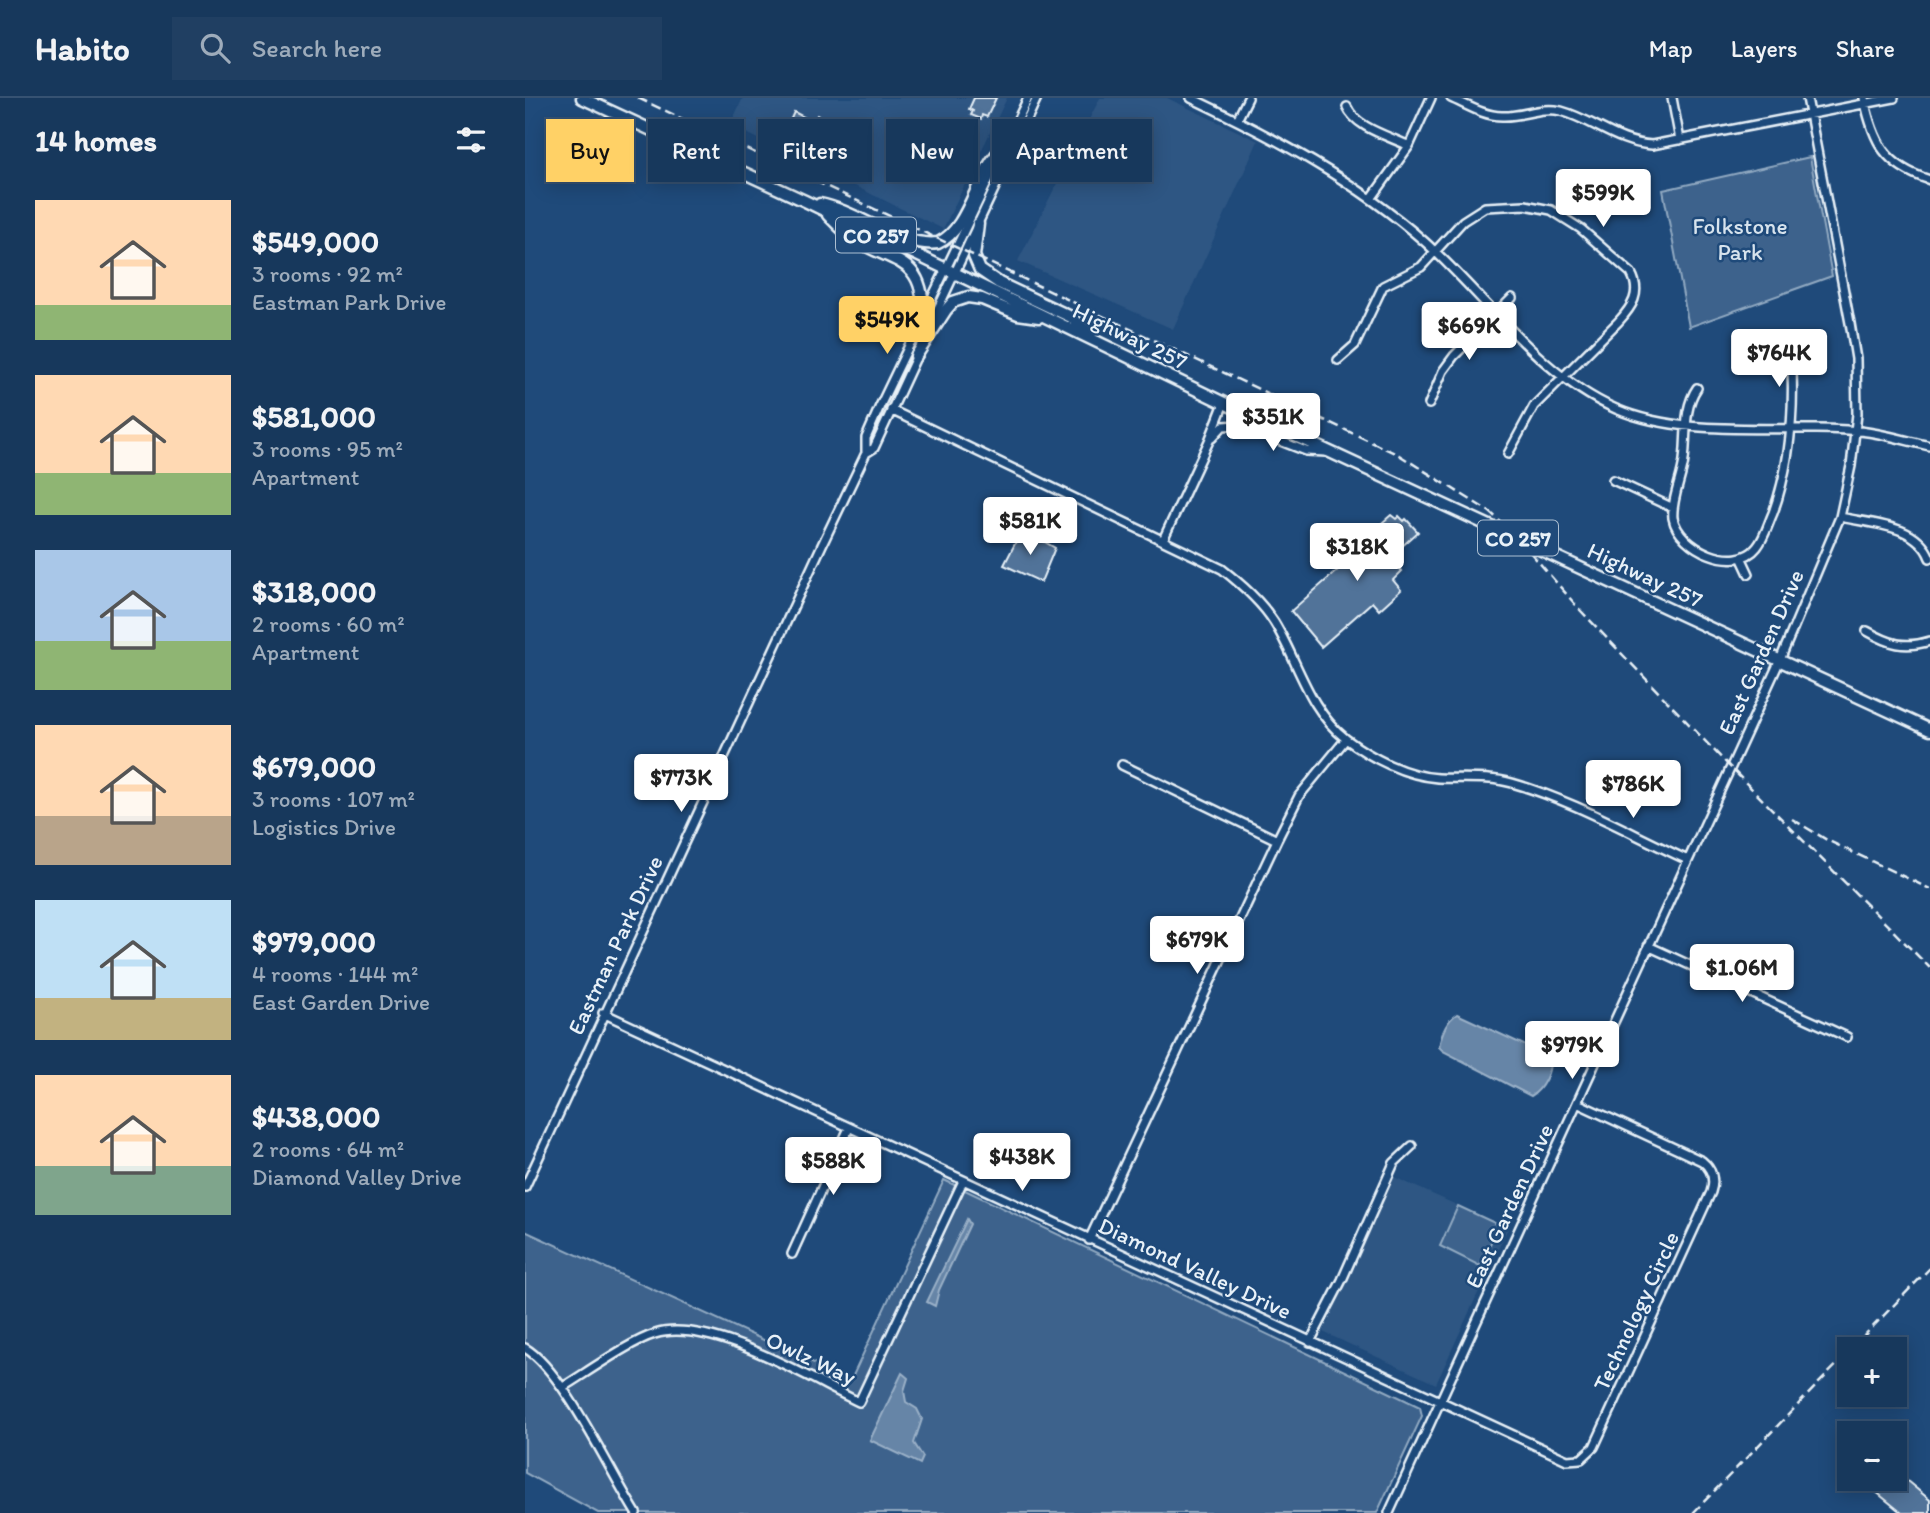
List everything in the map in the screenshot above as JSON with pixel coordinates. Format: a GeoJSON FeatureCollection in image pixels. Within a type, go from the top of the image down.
{"type":"FeatureCollection","features":[{"type":"Feature","properties":{"kind":"main road","name":"Highway 257"},"geometry":{"type":"LineString","coordinates":[[582,98],[806,201],[1224,403],[1930,730]]}},
{"type":"Feature","properties":{"kind":"main road"},"geometry":{"type":"LineString","coordinates":[[806,201],[838,207],[917,242],[938,243],[956,228],[992,156]]}},
{"type":"Feature","properties":{"kind":"main road"},"geometry":{"type":"LineString","coordinates":[[820,208],[852,238],[916,274],[922,286],[923,312]]}},
{"type":"Feature","properties":{"kind":"main road"},"geometry":{"type":"LineString","coordinates":[[978,224],[974,256],[980,270],[999,283],[1072,317],[1099,341]]}},
{"type":"Feature","properties":{"kind":"main road"},"geometry":{"type":"LineString","coordinates":[[916,356],[953,302],[968,297],[982,299],[1018,314],[1048,318]]}},
{"type":"Feature","properties":{"kind":"street","name":"Eastman Park Drive"},"geometry":{"type":"LineString","coordinates":[[1018,119],[1028,98]]}},
{"type":"Feature","properties":{"kind":"street","name":"Eastman Park Drive"},"geometry":{"type":"LineString","coordinates":[[525,1187],[603,1013],[866,453],[866,438],[923,312],[978,224],[1037,98]]}},
{"type":"Feature","properties":{"kind":"street"},"geometry":{"type":"LineString","coordinates":[[1191,98],[1294,149],[1371,199],[1435,252],[1563,377],[1587,394],[1618,410],[1650,420],[1687,426],[1856,430],[1930,446]]}},
{"type":"Feature","properties":{"kind":"street"},"geometry":{"type":"LineString","coordinates":[[1237,120],[1248,98]]}},
{"type":"Feature","properties":{"kind":"street"},"geometry":{"type":"LineString","coordinates":[[1371,199],[1409,146],[1431,98]]}},
{"type":"Feature","properties":{"kind":"street"},"geometry":{"type":"LineString","coordinates":[[1451,98],[1495,116],[1511,116],[1541,109],[1557,110],[1620,139],[1639,144],[1680,140],[1810,115],[1864,101],[1894,98]]}},
{"type":"Feature","properties":{"kind":"street"},"geometry":{"type":"LineString","coordinates":[[1672,98],[1680,140]]}},
{"type":"Feature","properties":{"kind":"street","name":"East Garden Drive"},"geometry":{"type":"LineString","coordinates":[[1389,1513],[1780,660],[1840,517],[1856,430],[1858,397],[1855,353],[1807,98]]}},
{"type":"Feature","properties":{"kind":"street"},"geometry":{"type":"LineString","coordinates":[[1864,101],[1871,131],[1889,158],[1901,168],[1930,180]]}},
{"type":"Feature","properties":{"kind":"street"},"geometry":{"type":"LineString","coordinates":[[1347,107],[1352,117],[1361,123],[1409,146]]}},
{"type":"Feature","properties":{"kind":"street","name":"Eastman Park Drive"},"geometry":{"type":"LineString","coordinates":[[866,453],[874,448],[916,356],[992,174]]}},
{"type":"Feature","properties":{"kind":"street"},"geometry":{"type":"LineString","coordinates":[[1338,359],[1355,345],[1383,286],[1417,270],[1464,220],[1480,209],[1525,205],[1561,215],[1628,269],[1635,280],[1633,305],[1528,412],[1508,454]]}},
{"type":"Feature","properties":{"kind":"street"},"geometry":{"type":"LineString","coordinates":[[1429,404],[1441,376],[1454,356],[1512,298]]}},
{"type":"Feature","properties":{"kind":"street"},"geometry":{"type":"LineString","coordinates":[[1697,388],[1688,404],[1683,474],[1674,508],[1675,524],[1685,540],[1720,557],[1742,559],[1758,546],[1766,530],[1786,467],[1792,428],[1791,350]]}},
{"type":"Feature","properties":{"kind":"street"},"geometry":{"type":"LineString","coordinates":[[1163,540],[1224,403]]}},
{"type":"Feature","properties":{"kind":"street"},"geometry":{"type":"LineString","coordinates":[[891,411],[1222,569],[1264,609],[1325,718],[1346,739],[1391,766],[1435,778],[1509,781],[1688,860]]}},
{"type":"Feature","properties":{"kind":"street"},"geometry":{"type":"LineString","coordinates":[[1209,441],[1223,426],[1233,424],[1306,451],[1332,453]]}},
{"type":"Feature","properties":{"kind":"street"},"geometry":{"type":"LineString","coordinates":[[1613,480],[1674,508]]}},
{"type":"Feature","properties":{"kind":"street"},"geometry":{"type":"LineString","coordinates":[[1840,517],[1908,533],[1921,541],[1930,558]]}},
{"type":"Feature","properties":{"kind":"street"},"geometry":{"type":"LineString","coordinates":[[1742,559],[1749,574]]}},
{"type":"Feature","properties":{"kind":"street"},"geometry":{"type":"LineString","coordinates":[[1867,631],[1887,643],[1903,647],[1930,641]]}},
{"type":"Feature","properties":{"kind":"street"},"geometry":{"type":"LineString","coordinates":[[1089,1240],[1299,796],[1346,739]]}},
{"type":"Feature","properties":{"kind":"street"},"geometry":{"type":"LineString","coordinates":[[1122,765],[1277,840]]}},
{"type":"Feature","properties":{"kind":"street"},"geometry":{"type":"LineString","coordinates":[[1648,946],[1847,1037]]}},
{"type":"Feature","properties":{"kind":"street","name":"Diamond Valley Drive"},"geometry":{"type":"LineString","coordinates":[[603,1013],[1440,1402]]}},
{"type":"Feature","properties":{"kind":"street","name":"Technology Circle"},"geometry":{"type":"LineString","coordinates":[[1440,1402],[1561,1458],[1581,1459],[1594,1447],[1672,1279],[1711,1192],[1712,1172],[1702,1161],[1577,1103]]}},
{"type":"Feature","properties":{"kind":"street"},"geometry":{"type":"LineString","coordinates":[[792,1254],[849,1128]]}},
{"type":"Feature","properties":{"kind":"street"},"geometry":{"type":"LineString","coordinates":[[1310,1342],[1342,1280],[1394,1163],[1412,1146]]}},
{"type":"Feature","properties":{"kind":"street","name":"Owlz Way"},"geometry":{"type":"LineString","coordinates":[[562,1387],[651,1335],[671,1330],[694,1330],[720,1336],[859,1402],[963,1181]]}},
{"type":"Feature","properties":{"kind":"street"},"geometry":{"type":"LineString","coordinates":[[525,1348],[544,1363],[562,1387],[636,1513]]}},
{"type":"Feature","properties":{"kind":"shaded area"},"geometry":{"type":"Polygon","coordinates":[[[743,98],[1007,98],[997,119],[992,119],[992,129],[978,157],[978,119],[886,119],[886,182],[966,182],[943,229],[847,182],[872,182],[872,119],[758,119],[758,139],[744,132],[744,119],[733,119],[743,98]]]}},
{"type":"Feature","properties":{"kind":"shaded area"},"geometry":{"type":"Polygon","coordinates":[[[1100,98],[1167,98],[1258,141],[1173,329],[1018,261],[1058,182],[1152,182],[1152,119],[1089,119],[1100,98]]]}},
{"type":"Feature","properties":{"kind":"shaded area"},"geometry":{"type":"Polygon","coordinates":[[[1457,1014],[1550,1057],[1548,1074],[1539,1089],[1531,1096],[1443,1051],[1439,1047],[1443,1034],[1457,1014]]]}},
{"type":"Feature","properties":{"kind":"shaded area"},"geometry":{"type":"Polygon","coordinates":[[[1394,1177],[1508,1228],[1436,1384],[1323,1332],[1394,1177]]]}},
{"type":"Feature","properties":{"kind":"shaded area"},"geometry":{"type":"Polygon","coordinates":[[[967,1219],[970,1224],[939,1290],[935,1306],[927,1302],[967,1219]]]}},
{"type":"Feature","properties":{"kind":"shaded area"},"geometry":{"type":"Polygon","coordinates":[[[902,1373],[908,1378],[904,1391],[906,1402],[917,1409],[922,1419],[914,1443],[923,1457],[920,1464],[870,1440],[902,1373]]]}},
{"type":"Feature","properties":{"kind":"green space","name":"Folkstone Park"},"geometry":{"type":"Polygon","coordinates":[[[1810,157],[1832,276],[1689,327],[1663,190],[1810,157]]]}},
{"type":"Feature","properties":{"kind":"green space"},"geometry":{"type":"Polygon","coordinates":[[[944,1180],[1420,1407],[1422,1416],[1377,1513],[598,1513],[525,1473],[525,1231],[851,1380],[944,1180]]]}},
{"type":"Feature","properties":{"kind":"green space"},"geometry":{"type":"Polygon","coordinates":[[[1458,1206],[1499,1225],[1480,1266],[1440,1246],[1458,1206]]]}},
{"type":"Feature","properties":{"kind":"building"},"geometry":{"type":"Polygon","coordinates":[[[974,98],[996,98],[987,117],[982,115],[981,119],[971,115],[973,111],[969,109],[974,98]]]}},
{"type":"Feature","properties":{"kind":"building"},"geometry":{"type":"Polygon","coordinates":[[[794,112],[807,119],[791,119],[794,112]]]}},
{"type":"Feature","properties":{"kind":"building"},"geometry":{"type":"Polygon","coordinates":[[[1391,515],[1396,519],[1399,516],[1404,521],[1406,519],[1418,532],[1390,557],[1402,571],[1393,580],[1401,590],[1379,610],[1372,602],[1321,647],[1291,611],[1363,548],[1359,543],[1391,515]]]}},
{"type":"Feature","properties":{"kind":"building"},"geometry":{"type":"Polygon","coordinates":[[[1021,532],[1030,537],[1031,534],[1055,548],[1041,582],[1004,565],[1021,532]]]}},
{"type":"Feature","properties":{"kind":"building"},"geometry":{"type":"Polygon","coordinates":[[[1907,1481],[1930,1500],[1930,1513],[1902,1513],[1875,1491],[1907,1491],[1907,1481]]]}},
{"type":"Feature","properties":{"kind":"railway"},"geometry":{"type":"LineString","coordinates":[[638,98],[1399,455],[1490,512],[1517,537],[1581,611],[1730,767],[1930,968]]}},
{"type":"Feature","properties":{"kind":"railway"},"geometry":{"type":"LineString","coordinates":[[1792,819],[1827,840],[1930,889]]}},
{"type":"Feature","properties":{"kind":"railway"},"geometry":{"type":"LineString","coordinates":[[1863,1337],[1930,1268]]}},
{"type":"Feature","properties":{"kind":"railway"},"geometry":{"type":"LineString","coordinates":[[1693,1513],[1837,1364]]}}]}
